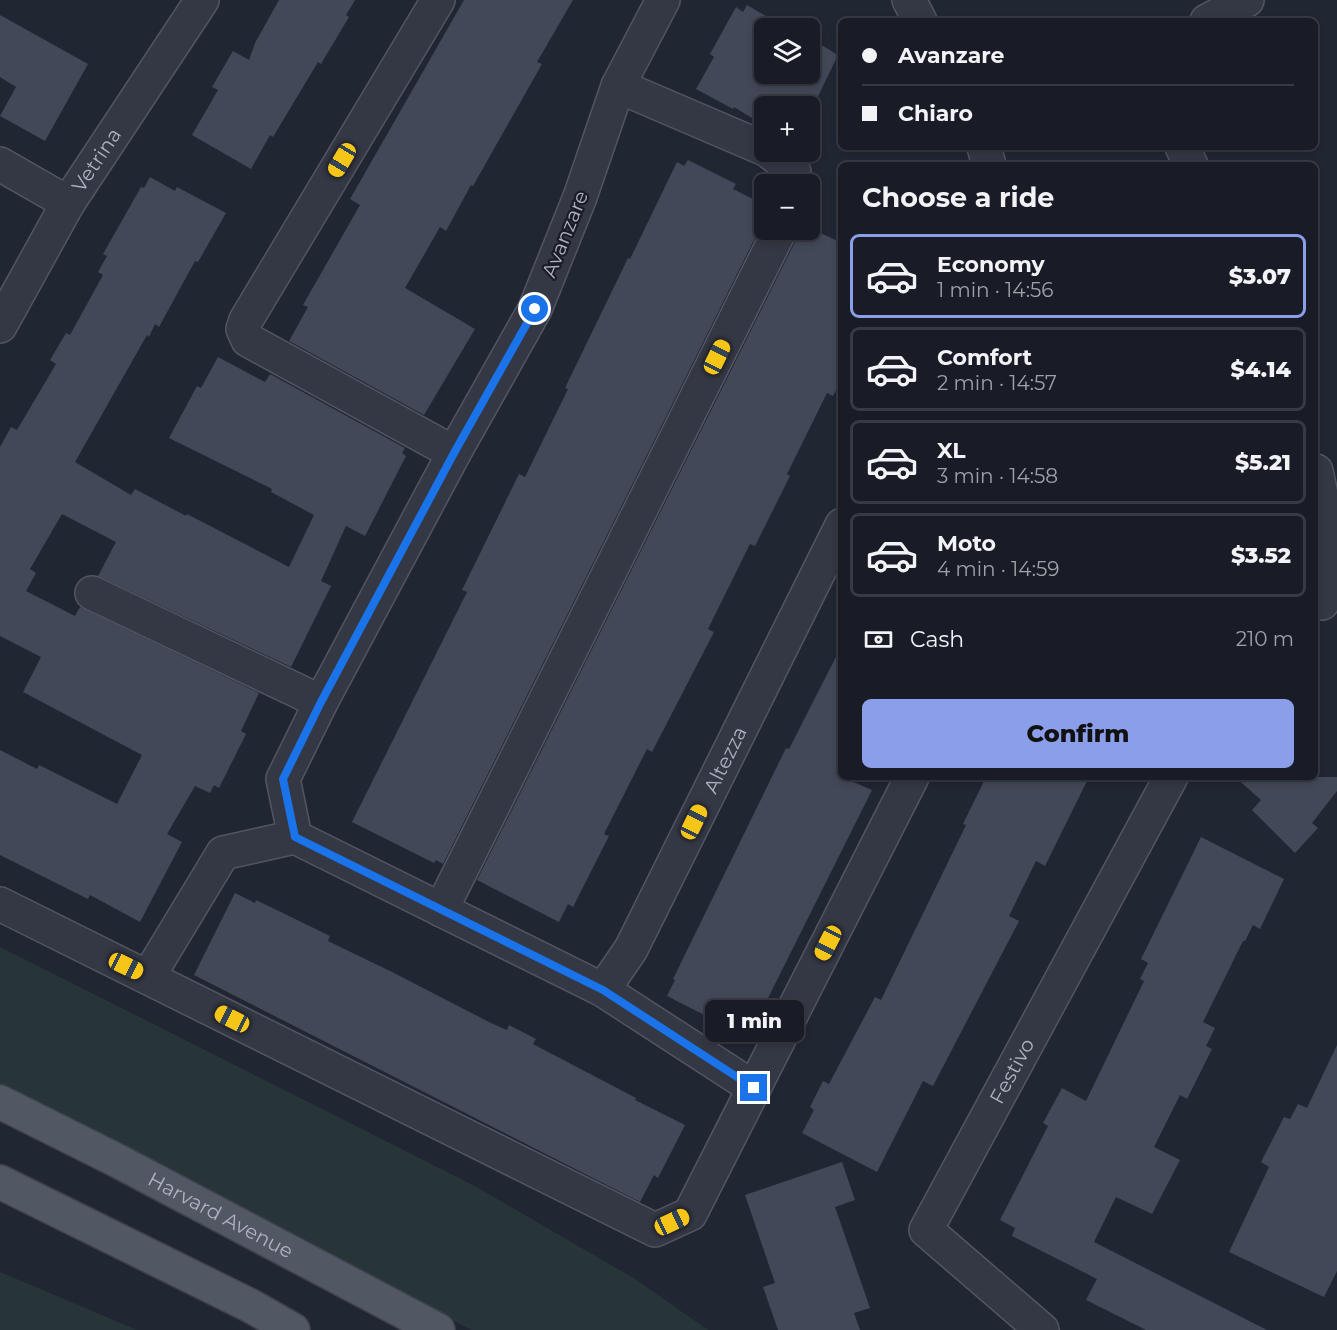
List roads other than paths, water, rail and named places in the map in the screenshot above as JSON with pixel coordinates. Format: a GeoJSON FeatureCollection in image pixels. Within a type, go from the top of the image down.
{"type":"FeatureCollection","features":[{"type":"Feature","properties":{"kind":"main road","name":"Harvard Avenue"},"geometry":{"type":"LineString","coordinates":[[0,1102],[118,1161],[438,1330]]}},
{"type":"Feature","properties":{"kind":"main road"},"geometry":{"type":"LineString","coordinates":[[0,1182],[251,1306],[293,1330]]}},
{"type":"Feature","properties":{"kind":"street","name":"Vetrina"},"geometry":{"type":"LineString","coordinates":[[0,326],[68,203],[202,0]]}},
{"type":"Feature","properties":{"kind":"street"},"geometry":{"type":"LineString","coordinates":[[438,0],[246,320],[243,329],[248,340],[454,453]]}},
{"type":"Feature","properties":{"kind":"street","name":"Avanzare"},"geometry":{"type":"LineString","coordinates":[[295,837],[283,779],[321,702],[454,453],[535,309],[580,197],[618,86],[663,0]]}},
{"type":"Feature","properties":{"kind":"street"},"geometry":{"type":"LineString","coordinates":[[909,0],[918,18]]}},
{"type":"Feature","properties":{"kind":"street"},"geometry":{"type":"LineString","coordinates":[[1213,18],[1247,0]]}},
{"type":"Feature","properties":{"kind":"street"},"geometry":{"type":"LineString","coordinates":[[618,86],[754,143]]}},
{"type":"Feature","properties":{"kind":"street"},"geometry":{"type":"LineString","coordinates":[[782,162],[794,174]]}},
{"type":"Feature","properties":{"kind":"street"},"geometry":{"type":"LineString","coordinates":[[0,164],[68,203]]}},
{"type":"Feature","properties":{"kind":"street"},"geometry":{"type":"LineString","coordinates":[[441,910],[775,240]]}},
{"type":"Feature","properties":{"kind":"street"},"geometry":{"type":"LineString","coordinates":[[1318,480],[1331,542],[1325,604]]}},
{"type":"Feature","properties":{"kind":"street","name":"Altezza"},"geometry":{"type":"LineString","coordinates":[[603,990],[631,949],[838,533]]}},
{"type":"Feature","properties":{"kind":"street"},"geometry":{"type":"LineString","coordinates":[[92,593],[321,702]]}},
{"type":"Feature","properties":{"kind":"street"},"geometry":{"type":"LineString","coordinates":[[0,904],[655,1230],[690,1214],[910,780]]}},
{"type":"Feature","properties":{"kind":"street","name":"Festivo"},"geometry":{"type":"LineString","coordinates":[[1042,1330],[926,1230],[1169,780]]}},
{"type":"Feature","properties":{"kind":"street"},"geometry":{"type":"LineString","coordinates":[[148,977],[223,853],[295,837],[603,990],[754,1088]]}}]}
